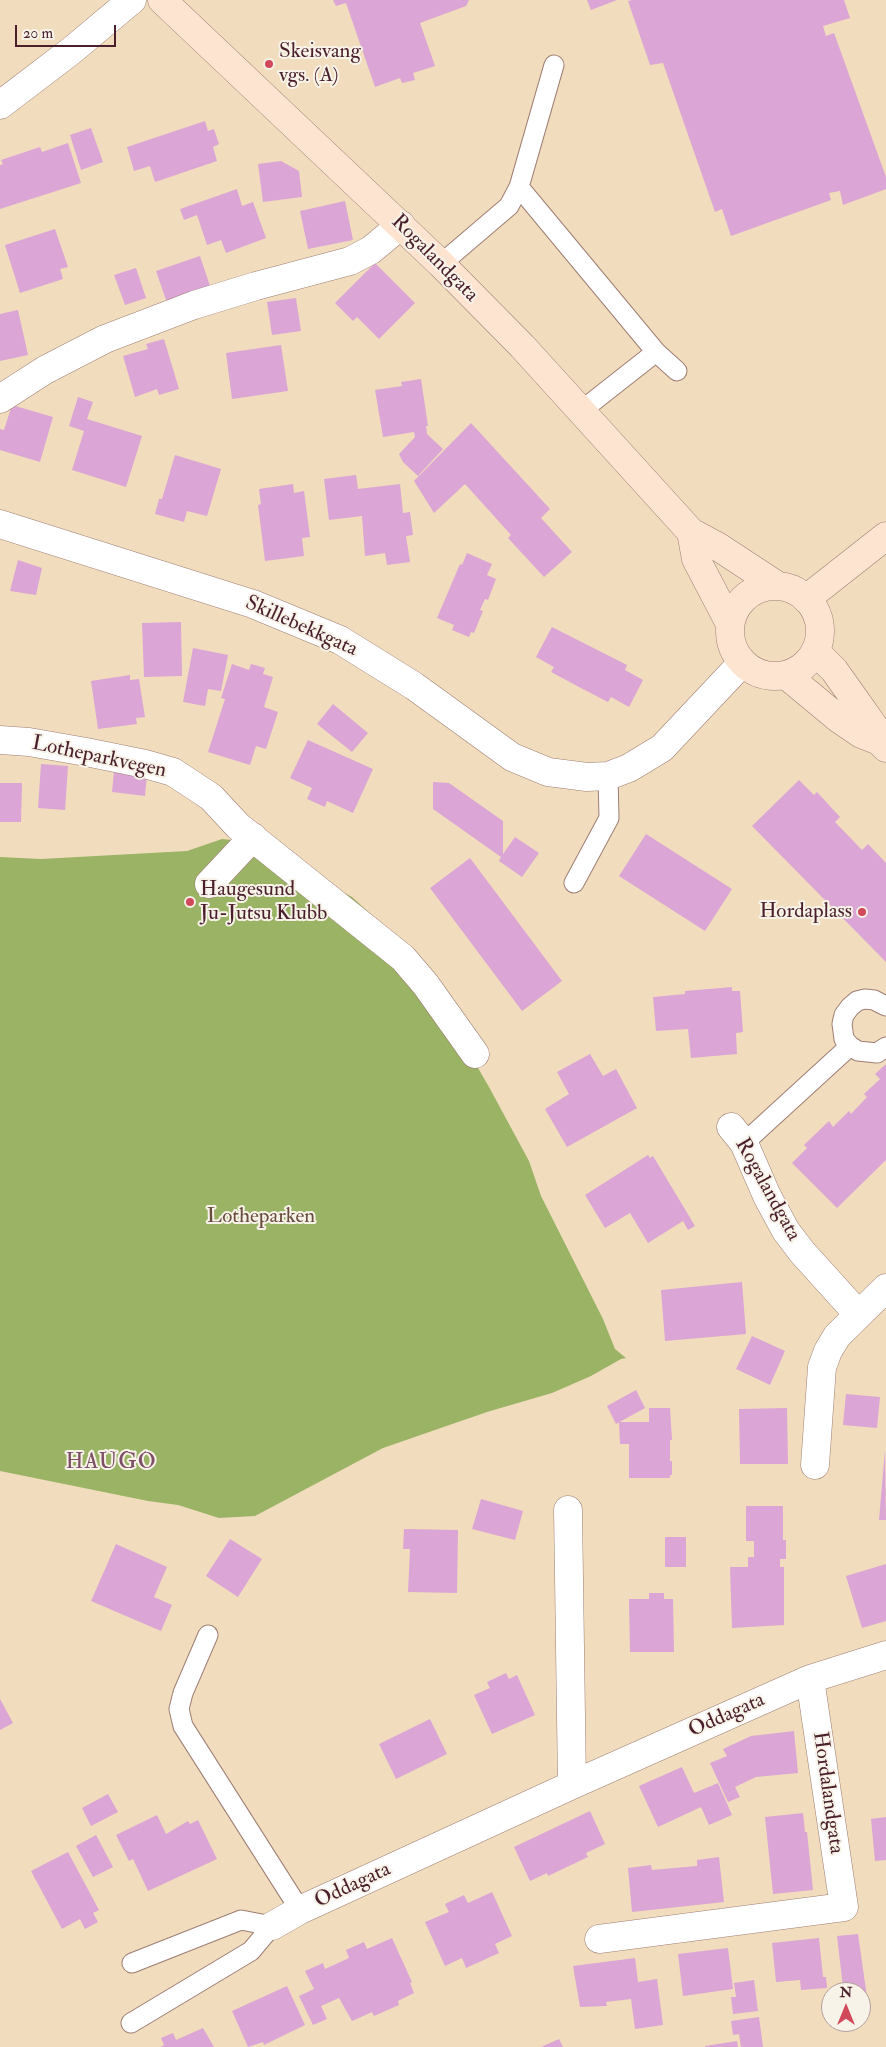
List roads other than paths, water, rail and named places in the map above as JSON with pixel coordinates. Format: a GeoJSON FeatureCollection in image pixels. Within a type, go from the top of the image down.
{"type":"FeatureCollection","features":[{"type":"Feature","properties":{"kind":"street"},"geometry":{"type":"LineString","coordinates":[[0,106],[71,51],[132,0]]}},
{"type":"Feature","properties":{"kind":"street","name":"Rogalandgata"},"geometry":{"type":"LineString","coordinates":[[162,0],[441,264],[522,346],[691,532],[718,546],[778,586]]}},
{"type":"Feature","properties":{"kind":"street"},"geometry":{"type":"LineString","coordinates":[[0,399],[45,370],[105,339],[194,306],[350,261],[371,250],[401,225]]}},
{"type":"Feature","properties":{"kind":"street","name":"Skillebekkgata"},"geometry":{"type":"LineString","coordinates":[[0,524],[253,604],[340,640],[414,686],[512,757],[548,772],[587,777],[608,776],[629,768],[662,748],[742,663]]}},
{"type":"Feature","properties":{"kind":"street"},"geometry":{"type":"LineString","coordinates":[[691,532],[696,559],[730,624]]}},
{"type":"Feature","properties":{"kind":"street"},"geometry":{"type":"LineString","coordinates":[[806,598],[886,536]]}},
{"type":"Feature","properties":{"kind":"street"},"geometry":{"type":"LineString","coordinates":[[778,586],[794,590],[806,598],[818,620],[820,636],[815,651],[806,664],[786,675],[770,676],[755,672],[742,663],[736,655],[730,640],[730,624],[735,609],[744,597],[763,587],[778,586]]}},
{"type":"Feature","properties":{"kind":"street"},"geometry":{"type":"LineString","coordinates":[[815,651],[834,670],[856,700],[875,728],[883,744]]}},
{"type":"Feature","properties":{"kind":"street"},"geometry":{"type":"LineString","coordinates":[[786,675],[839,719],[861,734],[883,744]]}},
{"type":"Feature","properties":{"kind":"street","name":"Lotheparkvegen"},"geometry":{"type":"LineString","coordinates":[[0,740],[29,742],[86,752],[145,764],[173,772],[211,798],[238,826],[403,958],[426,985],[475,1054]]}},
{"type":"Feature","properties":{"kind":"street"},"geometry":{"type":"LineString","coordinates":[[209,884],[253,837]]}},
{"type":"Feature","properties":{"kind":"street","name":"Rogalandgata"},"geometry":{"type":"LineString","coordinates":[[737,1135],[786,1231],[802,1252],[858,1314]]}},
{"type":"Feature","properties":{"kind":"street"},"geometry":{"type":"LineString","coordinates":[[815,1465],[822,1367],[828,1351],[837,1336],[886,1288]]}},
{"type":"Feature","properties":{"kind":"street"},"geometry":{"type":"LineString","coordinates":[[568,1510],[572,1785]]}},
{"type":"Feature","properties":{"kind":"street","name":"Oddagata"},"geometry":{"type":"LineString","coordinates":[[272,1926],[300,1910],[572,1785],[810,1679],[886,1655]]}},
{"type":"Feature","properties":{"kind":"street","name":"Hordalandgata"},"geometry":{"type":"LineString","coordinates":[[599,1939],[844,1907],[810,1679]]}},
{"type":"Feature","properties":{"kind":"lane"},"geometry":{"type":"LineString","coordinates":[[441,264],[509,206],[519,187],[554,65]]}},
{"type":"Feature","properties":{"kind":"lane"},"geometry":{"type":"LineString","coordinates":[[519,187],[656,352],[677,371]]}},
{"type":"Feature","properties":{"kind":"lane"},"geometry":{"type":"LineString","coordinates":[[581,412],[656,352]]}},
{"type":"Feature","properties":{"kind":"lane"},"geometry":{"type":"LineString","coordinates":[[574,883],[609,818],[608,776]]}},
{"type":"Feature","properties":{"kind":"lane"},"geometry":{"type":"LineString","coordinates":[[886,1006],[874,1000],[864,999],[850,1007],[844,1015],[842,1029],[844,1039],[858,1051],[877,1053],[886,1047]]}},
{"type":"Feature","properties":{"kind":"lane"},"geometry":{"type":"LineString","coordinates":[[737,1135],[850,1046]]}},
{"type":"Feature","properties":{"kind":"lane"},"geometry":{"type":"LineString","coordinates":[[208,1635],[183,1693],[179,1709],[183,1726],[300,1910]]}},
{"type":"Feature","properties":{"kind":"lane"},"geometry":{"type":"LineString","coordinates":[[131,2023],[251,1951],[272,1926],[241,1920],[132,1964]]}},
{"type":"Feature","properties":{"kind":"place","name":"Skeisvang vgs. (A)"},"geometry":{"type":"Point","coordinates":[269,64]}},
{"type":"Feature","properties":{"kind":"place","name":"Haugesund Ju-Jutsu Klubb"},"geometry":{"type":"Point","coordinates":[190,902]}},
{"type":"Feature","properties":{"kind":"place","name":"Hordaplass"},"geometry":{"type":"Point","coordinates":[862,912]}},
{"type":"Feature","properties":{"kind":"district","name":"HAUGO"},"geometry":{"type":"Point","coordinates":[111,1463]}},
{"type":"Feature","properties":{"kind":"park label","name":"Lotheparken"},"geometry":{"type":"Point","coordinates":[261,1217]}}]}
